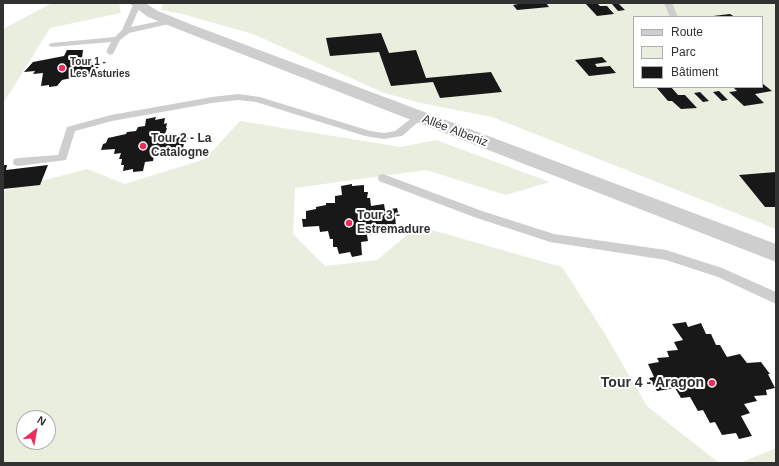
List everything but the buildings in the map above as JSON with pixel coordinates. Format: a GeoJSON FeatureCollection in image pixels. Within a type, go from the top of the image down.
{"type":"FeatureCollection","features":[{"type":"Feature","properties":{"kind":"street","name":"Allée Albeniz"},"geometry":{"type":"LineString","coordinates":[[136,3],[144,9],[170,21],[776,253]]}},
{"type":"Feature","properties":{"kind":"lane"},"geometry":{"type":"LineString","coordinates":[[110,52],[117,39],[126,31],[136,3]]}},
{"type":"Feature","properties":{"kind":"lane"},"geometry":{"type":"LineString","coordinates":[[668,3],[674,16]]}},
{"type":"Feature","properties":{"kind":"lane"},"geometry":{"type":"LineString","coordinates":[[126,31],[170,21]]}},
{"type":"Feature","properties":{"kind":"lane"},"geometry":{"type":"LineString","coordinates":[[52,45],[117,39]]}},
{"type":"Feature","properties":{"kind":"lane"},"geometry":{"type":"LineString","coordinates":[[18,162],[62,158],[71,129],[111,118],[149,110],[231,97],[257,99],[369,134],[384,136],[398,134],[419,117]]}},
{"type":"Feature","properties":{"kind":"lane"},"geometry":{"type":"LineString","coordinates":[[383,178],[478,214],[554,239],[666,255],[722,273],[776,298]]}},
{"type":"Feature","properties":{"kind":"green space"},"geometry":{"type":"Polygon","coordinates":[[[52,3],[119,3],[121,13],[50,28],[3,104],[3,29],[52,3]]]}},
{"type":"Feature","properties":{"kind":"green space"},"geometry":{"type":"Polygon","coordinates":[[[163,3],[776,3],[776,229],[492,117],[421,103],[384,93],[253,34],[182,14],[161,10],[163,3]]]}},
{"type":"Feature","properties":{"kind":"green space"},"geometry":{"type":"Polygon","coordinates":[[[240,121],[401,147],[436,140],[550,182],[506,195],[426,170],[295,188],[293,234],[325,266],[377,260],[418,226],[562,267],[605,334],[647,406],[719,463],[3,463],[3,191],[87,169],[125,184],[205,159],[240,121]]]}},
{"type":"Feature","properties":{"kind":"green space"},"geometry":{"type":"Polygon","coordinates":[[[776,448],[776,463],[740,463],[776,448]]]}},
{"type":"Feature","properties":{"kind":"place","name":"Tour 1 - Les Asturies"},"geometry":{"type":"Point","coordinates":[62,68]}},
{"type":"Feature","properties":{"kind":"place","name":"Tour 2 - La Catalogne"},"geometry":{"type":"Point","coordinates":[143,146]}},
{"type":"Feature","properties":{"kind":"place","name":"Tour 3 - Estremadure"},"geometry":{"type":"Point","coordinates":[349,223]}},
{"type":"Feature","properties":{"kind":"place","name":"Tour 4 - Aragon"},"geometry":{"type":"Point","coordinates":[712,383]}}]}
